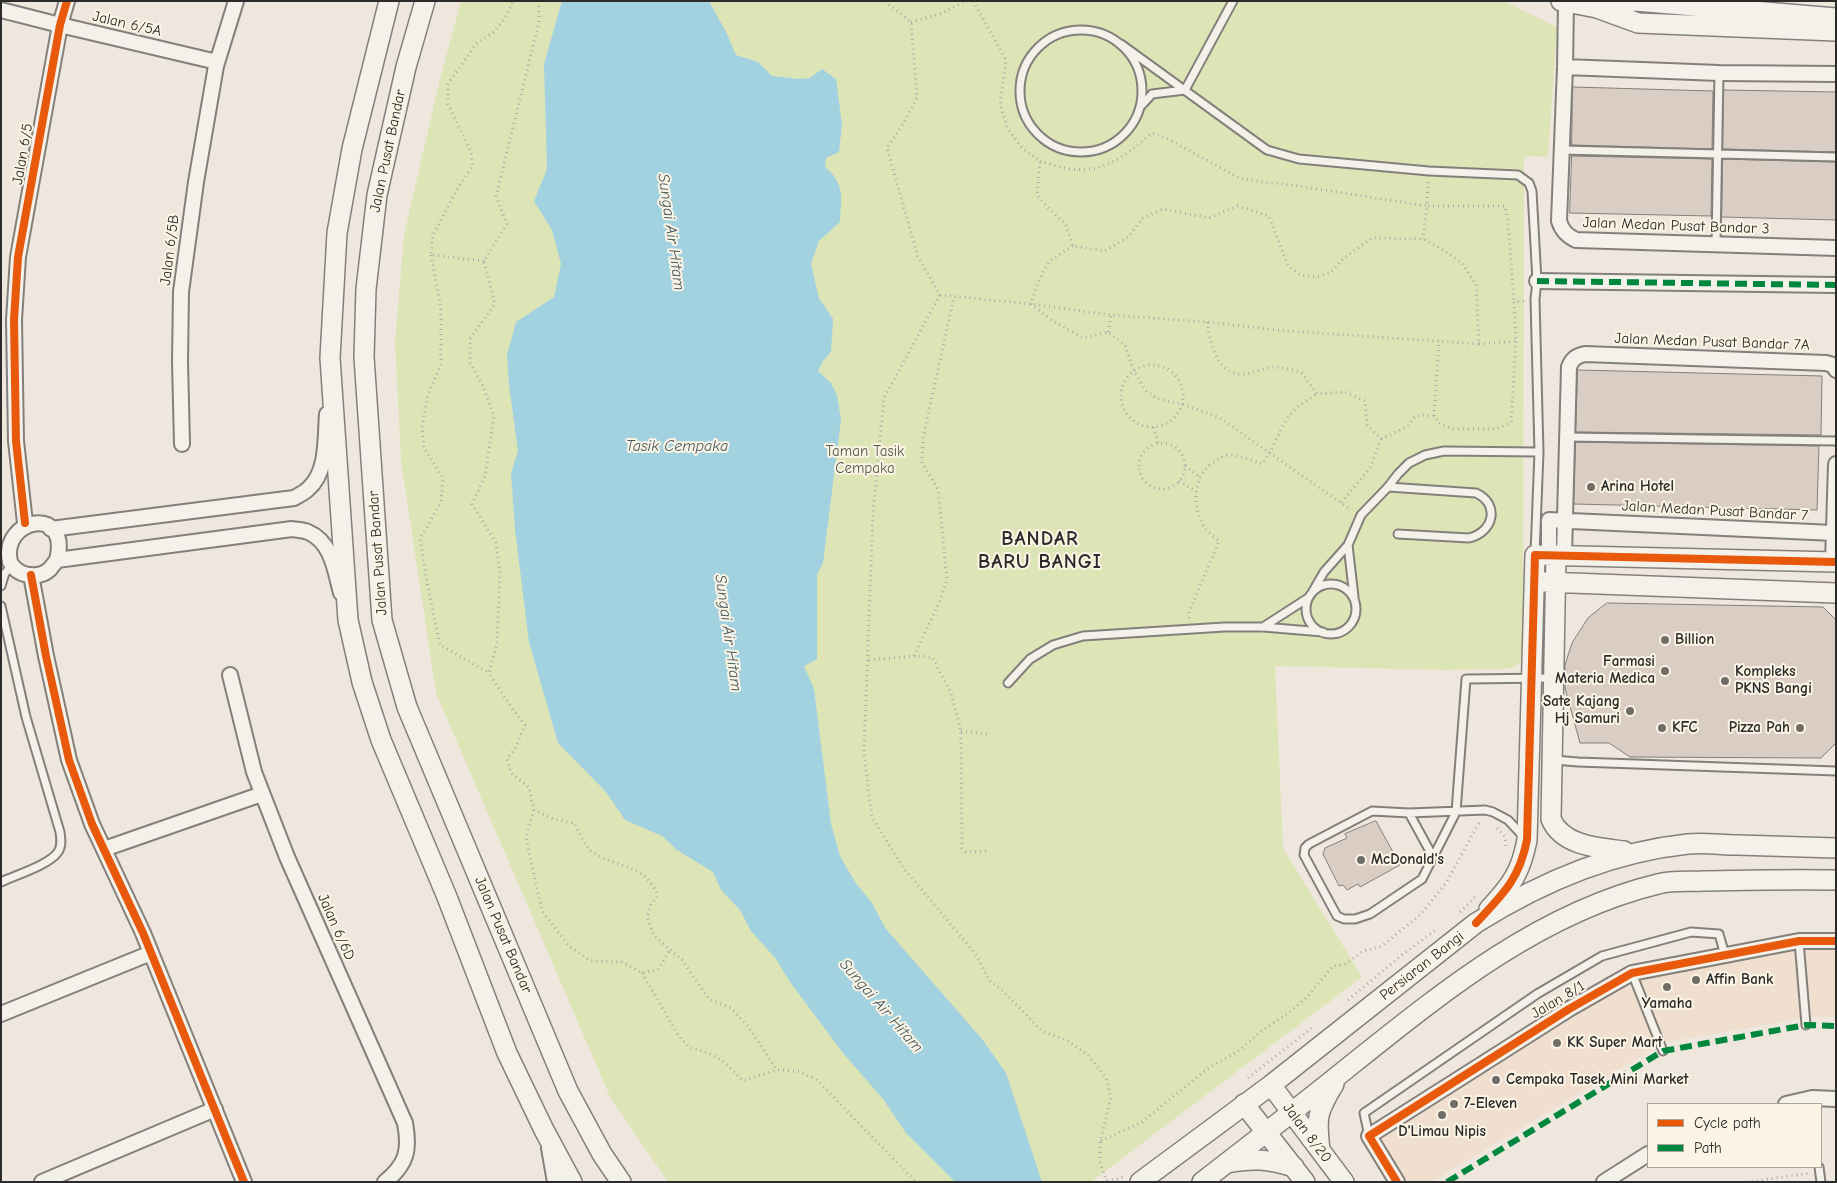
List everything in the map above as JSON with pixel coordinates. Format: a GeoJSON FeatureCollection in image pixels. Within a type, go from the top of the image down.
{"type":"FeatureCollection","features":[{"type":"Feature","properties":{"kind":"main road"},"geometry":{"type":"LineString","coordinates":[[389,1],[352,149],[337,233],[330,358],[348,620],[362,682],[381,740],[447,897],[507,1054],[572,1182]]}},
{"type":"Feature","properties":{"kind":"main road","name":"Jalan Pusat Bandar"},"geometry":{"type":"LineString","coordinates":[[425,1],[406,67],[377,195],[366,289],[364,357],[382,620],[407,707],[568,1091],[602,1154],[621,1182]]}},
{"type":"Feature","properties":{"kind":"main road"},"geometry":{"type":"LineString","coordinates":[[1563,2],[1599,5],[1635,1],[1836,18]]}},
{"type":"Feature","properties":{"kind":"main road"},"geometry":{"type":"LineString","coordinates":[[1599,5],[1638,23],[1836,31]]}},
{"type":"Feature","properties":{"kind":"main road"},"geometry":{"type":"LineString","coordinates":[[1551,555],[1834,562]]}},
{"type":"Feature","properties":{"kind":"main road"},"geometry":{"type":"LineString","coordinates":[[1476,923],[1502,895],[1515,877],[1523,860],[1528,821],[1530,677],[1534,581],[1551,555]]}},
{"type":"Feature","properties":{"kind":"main road"},"geometry":{"type":"LineString","coordinates":[[1551,555],[1556,582],[1551,819],[1554,826],[1565,837],[1602,848],[1632,852]]}},
{"type":"Feature","properties":{"kind":"main road"},"geometry":{"type":"LineString","coordinates":[[1534,581],[1836,593]]}},
{"type":"Feature","properties":{"kind":"main road","name":"Persiaran Bangi"},"geometry":{"type":"LineString","coordinates":[[1135,1177],[1270,1085],[1476,923],[1505,905],[1556,879],[1593,864],[1632,852],[1689,844],[1830,845]]}},
{"type":"Feature","properties":{"kind":"main road"},"geometry":{"type":"LineString","coordinates":[[1202,1182],[1474,970],[1526,938],[1586,906],[1660,883],[1767,879],[1836,880]]}},
{"type":"Feature","properties":{"kind":"main road"},"geometry":{"type":"LineString","coordinates":[[1320,1152],[1317,1125],[1319,1113],[1324,1100],[1340,1074]]}},
{"type":"Feature","properties":{"kind":"main road","name":"Jalan 8/20"},"geometry":{"type":"LineString","coordinates":[[1270,1085],[1344,1182]]}},
{"type":"Feature","properties":{"kind":"main road","name":"Jalan 8/20"},"geometry":{"type":"LineString","coordinates":[[1244,1104],[1299,1174]]}},
{"type":"Feature","properties":{"kind":"main road"},"geometry":{"type":"LineString","coordinates":[[1226,1164],[1264,1159],[1299,1174]]}},
{"type":"Feature","properties":{"kind":"street","name":"Jalan 6/5"},"geometry":{"type":"LineString","coordinates":[[25,523],[16,442],[14,320],[18,257],[60,25],[68,1]]}},
{"type":"Feature","properties":{"kind":"street","name":"Jalan 6/5B"},"geometry":{"type":"LineString","coordinates":[[182,444],[181,292],[196,182],[217,62],[236,1]]}},
{"type":"Feature","properties":{"kind":"street","name":"Jalan Medan Pusat Bandar 3"},"geometry":{"type":"LineString","coordinates":[[1563,2],[1565,67],[1559,221],[1562,230],[1568,237],[1576,240],[1836,248]]}},
{"type":"Feature","properties":{"kind":"street","name":"Jalan 6/5A"},"geometry":{"type":"LineString","coordinates":[[1,10],[217,62]]}},
{"type":"Feature","properties":{"kind":"street"},"geometry":{"type":"LineString","coordinates":[[1565,67],[1719,73],[1836,74]]}},
{"type":"Feature","properties":{"kind":"street"},"geometry":{"type":"LineString","coordinates":[[1537,281],[1836,285]]}},
{"type":"Feature","properties":{"kind":"street","name":"Jalan Medan Pusat Bandar 7A"},"geometry":{"type":"LineString","coordinates":[[1567,437],[1569,368],[1572,360],[1585,354],[1826,362],[1833,365],[1836,370]]}},
{"type":"Feature","properties":{"kind":"street"},"geometry":{"type":"LineString","coordinates":[[51,529],[294,498],[308,490],[316,480],[322,466],[325,447],[330,358]]}},
{"type":"Feature","properties":{"kind":"street"},"geometry":{"type":"LineString","coordinates":[[1551,555],[1549,520],[1565,520],[1567,437]]}},
{"type":"Feature","properties":{"kind":"street"},"geometry":{"type":"LineString","coordinates":[[1834,562],[1836,464]]}},
{"type":"Feature","properties":{"kind":"street","name":"Jalan Medan Pusat Bandar 7"},"geometry":{"type":"LineString","coordinates":[[1565,520],[1834,533]]}},
{"type":"Feature","properties":{"kind":"street"},"geometry":{"type":"LineString","coordinates":[[37,522],[51,529],[57,538],[59,551],[57,560],[42,574],[31,575],[19,572],[12,566],[7,557],[7,542],[10,534],[25,523],[37,522]]}},
{"type":"Feature","properties":{"kind":"street"},"geometry":{"type":"LineString","coordinates":[[57,560],[292,530],[308,532],[319,539],[329,551],[348,620]]}},
{"type":"Feature","properties":{"kind":"street"},"geometry":{"type":"LineString","coordinates":[[31,575],[46,656],[69,760],[92,824],[151,953],[244,1182]]}},
{"type":"Feature","properties":{"kind":"street","name":"Jalan 6/6D"},"geometry":{"type":"LineString","coordinates":[[230,675],[254,772],[262,794],[287,857],[405,1123],[408,1140],[406,1157],[397,1173],[385,1182]]}},
{"type":"Feature","properties":{"kind":"street"},"geometry":{"type":"LineString","coordinates":[[104,850],[262,794]]}},
{"type":"Feature","properties":{"kind":"street"},"geometry":{"type":"LineString","coordinates":[[1528,821],[1551,819]]}},
{"type":"Feature","properties":{"kind":"street","name":"Jalan 8/1"},"geometry":{"type":"LineString","coordinates":[[1369,1136],[1569,1009],[1632,973],[1799,940],[1836,942]]}},
{"type":"Feature","properties":{"kind":"street"},"geometry":{"type":"LineString","coordinates":[[1,1014],[151,953]]}},
{"type":"Feature","properties":{"kind":"street"},"geometry":{"type":"LineString","coordinates":[[1795,1103],[1836,1099]]}},
{"type":"Feature","properties":{"kind":"street"},"geometry":{"type":"LineString","coordinates":[[42,1182],[214,1109]]}},
{"type":"Feature","properties":{"kind":"street"},"geometry":{"type":"LineString","coordinates":[[544,1130],[555,1182]]}},
{"type":"Feature","properties":{"kind":"street"},"geometry":{"type":"LineString","coordinates":[[1369,1136],[1397,1182]]}},
{"type":"Feature","properties":{"kind":"street"},"geometry":{"type":"LineString","coordinates":[[1604,1182],[1647,1155]]}},
{"type":"Feature","properties":{"kind":"lane"},"geometry":{"type":"LineString","coordinates":[[1186,90],[1233,1]]}},
{"type":"Feature","properties":{"kind":"lane"},"geometry":{"type":"LineString","coordinates":[[1121,44],[1134,59],[1141,77],[1142,97],[1140,107],[1127,132],[1112,144],[1093,151],[1074,152],[1053,146],[1036,134],[1024,116],[1019,95],[1022,74],[1031,55],[1047,40],[1066,31],[1086,30],[1105,34],[1121,44],[1267,150],[1299,159],[1429,171],[1518,175],[1529,183],[1532,191],[1537,281],[1535,300],[1539,452],[1551,555]]}},
{"type":"Feature","properties":{"kind":"lane"},"geometry":{"type":"LineString","coordinates":[[1716,244],[1719,73]]}},
{"type":"Feature","properties":{"kind":"lane"},"geometry":{"type":"LineString","coordinates":[[1140,107],[1152,94],[1186,90]]}},
{"type":"Feature","properties":{"kind":"lane"},"geometry":{"type":"LineString","coordinates":[[1562,150],[1836,157]]}},
{"type":"Feature","properties":{"kind":"lane"},"geometry":{"type":"LineString","coordinates":[[1567,437],[1836,441]]}},
{"type":"Feature","properties":{"kind":"lane"},"geometry":{"type":"LineString","coordinates":[[1323,632],[1316,629],[1306,615],[1308,598],[1324,572],[1348,545],[1361,515],[1409,463],[1444,451],[1539,452]]}},
{"type":"Feature","properties":{"kind":"lane"},"geometry":{"type":"LineString","coordinates":[[1388,487],[1476,493],[1483,496],[1491,510],[1490,524],[1486,531],[1478,536],[1469,538],[1398,534]]}},
{"type":"Feature","properties":{"kind":"lane"},"geometry":{"type":"LineString","coordinates":[[1008,684],[1030,659],[1053,645],[1083,636],[1187,629],[1263,627],[1340,632],[1352,622],[1355,614],[1348,545]]}},
{"type":"Feature","properties":{"kind":"lane"},"geometry":{"type":"LineString","coordinates":[[1,586],[5,573],[12,566]]}},
{"type":"Feature","properties":{"kind":"lane"},"geometry":{"type":"LineString","coordinates":[[1313,591],[1320,586],[1336,584],[1349,592],[1354,598]]}},
{"type":"Feature","properties":{"kind":"lane"},"geometry":{"type":"LineString","coordinates":[[1263,627],[1308,598]]}},
{"type":"Feature","properties":{"kind":"lane"},"geometry":{"type":"LineString","coordinates":[[1,606],[26,717],[62,842],[59,851],[51,858],[1,882]]}},
{"type":"Feature","properties":{"kind":"lane"},"geometry":{"type":"LineString","coordinates":[[1527,840],[1508,820],[1485,810],[1456,812],[1410,813],[1372,811],[1309,844],[1305,848],[1304,855],[1337,916],[1344,920],[1370,914],[1422,879],[1456,812],[1466,679],[1554,678]]}},
{"type":"Feature","properties":{"kind":"lane"},"geometry":{"type":"LineString","coordinates":[[1552,760],[1836,771]]}},
{"type":"Feature","properties":{"kind":"lane"},"geometry":{"type":"LineString","coordinates":[[1410,813],[1433,857]]}},
{"type":"Feature","properties":{"kind":"lane"},"geometry":{"type":"LineString","coordinates":[[1369,1136],[1364,1113],[1537,994],[1602,956],[1691,932],[1719,934],[1725,955]]}},
{"type":"Feature","properties":{"kind":"lane"},"geometry":{"type":"LineString","coordinates":[[1799,940],[1806,1025]]}},
{"type":"Feature","properties":{"kind":"lane"},"geometry":{"type":"LineString","coordinates":[[1632,973],[1663,1051]]}},
{"type":"Feature","properties":{"kind":"lane"},"geometry":{"type":"LineString","coordinates":[[1820,1169],[1821,1182]]}},
{"type":"Feature","properties":{"kind":"path"},"geometry":{"type":"LineString","coordinates":[[513,1],[494,32],[476,44],[448,84],[448,104],[471,152],[473,166],[460,184],[433,235],[431,255],[441,309],[441,364],[428,395],[422,427],[424,448],[443,478],[441,502],[420,539],[440,645],[489,673],[525,725],[516,749],[508,759],[511,773],[528,787],[534,810],[526,838],[542,911],[569,946],[590,961],[622,962],[642,973],[678,1035],[690,1048],[707,1051],[727,1064],[743,1082],[777,1070],[796,1071],[816,1079],[916,1182]]}},
{"type":"Feature","properties":{"kind":"path"},"geometry":{"type":"LineString","coordinates":[[489,673],[498,643],[500,573],[496,543],[472,504],[485,476],[494,416],[483,386],[470,363],[470,339],[495,304],[484,261],[507,224],[496,196],[540,22],[539,1]]}},
{"type":"Feature","properties":{"kind":"path"},"geometry":{"type":"LineString","coordinates":[[885,1],[911,22],[917,98],[887,148],[918,257],[940,295]]}},
{"type":"Feature","properties":{"kind":"path"},"geometry":{"type":"LineString","coordinates":[[911,22],[940,14],[965,1]]}},
{"type":"Feature","properties":{"kind":"path"},"geometry":{"type":"LineString","coordinates":[[973,1],[1006,60],[1000,105],[1008,129],[1022,149],[1040,161],[1069,169],[1093,170],[1118,160],[1152,133],[1241,179],[1427,206],[1505,206],[1508,222],[1516,341],[1511,423],[1496,429],[1453,429],[1439,423],[1434,416],[1439,341]]}},
{"type":"Feature","properties":{"kind":"path"},"geometry":{"type":"LineString","coordinates":[[1040,161],[1037,195],[1065,223],[1073,246]]}},
{"type":"Feature","properties":{"kind":"path"},"geometry":{"type":"LineString","coordinates":[[1423,239],[1429,171]]}},
{"type":"Feature","properties":{"kind":"path"},"geometry":{"type":"LineString","coordinates":[[1031,304],[1037,285],[1049,261],[1073,246],[1105,250],[1128,237],[1143,218],[1163,209],[1210,218],[1238,206],[1268,216],[1288,266],[1301,275],[1315,277],[1330,273],[1343,259],[1372,238],[1423,239],[1443,250],[1462,263],[1476,285],[1479,344]]}},
{"type":"Feature","properties":{"kind":"path"},"geometry":{"type":"LineString","coordinates":[[431,255],[484,261]]}},
{"type":"Feature","properties":{"kind":"path"},"geometry":{"type":"LineString","coordinates":[[940,295],[1031,304],[1110,315],[1207,322],[1288,332],[1479,344],[1516,341]]}},
{"type":"Feature","properties":{"kind":"path"},"geometry":{"type":"LineString","coordinates":[[940,295],[884,398],[873,512],[864,753],[872,817],[902,866],[977,956],[989,980],[1004,992],[1042,1031],[1068,1041],[1088,1054],[1106,1078],[1111,1098],[1100,1142],[1100,1162],[1107,1182],[1135,1177]]}},
{"type":"Feature","properties":{"kind":"path"},"geometry":{"type":"LineString","coordinates":[[914,656],[941,599],[948,578],[938,489],[922,463],[922,438],[954,297]]}},
{"type":"Feature","properties":{"kind":"path"},"geometry":{"type":"LineString","coordinates":[[1514,302],[1535,300]]}},
{"type":"Feature","properties":{"kind":"path"},"geometry":{"type":"LineString","coordinates":[[1031,304],[1054,322],[1084,338],[1108,332]]}},
{"type":"Feature","properties":{"kind":"path"},"geometry":{"type":"LineString","coordinates":[[1108,332],[1110,315]]}},
{"type":"Feature","properties":{"kind":"path"},"geometry":{"type":"LineString","coordinates":[[1207,322],[1210,344],[1220,363],[1233,372],[1246,374],[1277,367],[1301,372],[1317,394]]}},
{"type":"Feature","properties":{"kind":"path"},"geometry":{"type":"LineString","coordinates":[[1108,332],[1125,345],[1134,371],[1145,390],[1158,399],[1182,404],[1220,418],[1361,515]]}},
{"type":"Feature","properties":{"kind":"path"},"geometry":{"type":"LineString","coordinates":[[1152,365],[1170,370],[1181,385],[1183,394],[1182,404],[1172,420],[1164,425],[1154,427],[1144,426],[1127,416],[1122,407],[1122,387],[1126,378],[1134,371],[1152,365]]}},
{"type":"Feature","properties":{"kind":"path"},"geometry":{"type":"LineString","coordinates":[[1187,629],[1189,612],[1219,541],[1205,529],[1197,508],[1195,491],[1200,477],[1208,467],[1221,457],[1231,455],[1262,464],[1271,454],[1289,416],[1303,403],[1317,394],[1345,392],[1365,400],[1367,425],[1381,439]]}},
{"type":"Feature","properties":{"kind":"path"},"geometry":{"type":"LineString","coordinates":[[1341,503],[1370,468],[1381,439],[1408,426],[1415,416],[1434,416]]}},
{"type":"Feature","properties":{"kind":"path"},"geometry":{"type":"LineString","coordinates":[[1154,427],[1158,443]]}},
{"type":"Feature","properties":{"kind":"path"},"geometry":{"type":"LineString","coordinates":[[1158,443],[1174,446],[1184,458],[1185,466],[1179,481],[1173,486],[1157,488],[1144,480],[1140,473],[1139,465],[1144,450],[1158,443]]}},
{"type":"Feature","properties":{"kind":"path"},"geometry":{"type":"LineString","coordinates":[[1185,466],[1200,477]]}},
{"type":"Feature","properties":{"kind":"path"},"geometry":{"type":"LineString","coordinates":[[1179,481],[1195,491]]}},
{"type":"Feature","properties":{"kind":"path"},"geometry":{"type":"LineString","coordinates":[[868,660],[932,656],[951,694],[960,731],[962,848],[966,852],[989,850]]}},
{"type":"Feature","properties":{"kind":"path"},"geometry":{"type":"LineString","coordinates":[[960,731],[987,734]]}},
{"type":"Feature","properties":{"kind":"path"},"geometry":{"type":"LineString","coordinates":[[534,810],[553,819],[574,823],[591,851],[608,860],[632,867],[653,884],[658,895],[651,905],[647,916],[654,936],[682,960],[709,999],[731,1008],[747,1025],[777,1070]]}},
{"type":"Feature","properties":{"kind":"path"},"geometry":{"type":"LineString","coordinates":[[1100,1142],[1142,1122],[1207,1069],[1240,1050],[1260,1032],[1287,1014],[1306,998],[1333,966],[1346,964],[1363,951],[1382,946],[1421,914],[1446,883],[1485,810]]}},
{"type":"Feature","properties":{"kind":"path"},"geometry":{"type":"LineString","coordinates":[[1503,817],[1496,828],[1505,837],[1506,854]]}},
{"type":"Feature","properties":{"kind":"path"},"geometry":{"type":"LineString","coordinates":[[1455,916],[1480,892]]}},
{"type":"Feature","properties":{"kind":"path"},"geometry":{"type":"LineString","coordinates":[[1346,1002],[1402,955],[1440,927]]}},
{"type":"Feature","properties":{"kind":"path"},"geometry":{"type":"LineString","coordinates":[[642,973],[658,970],[670,949]]}},
{"type":"Feature","properties":{"kind":"path"},"geometry":{"type":"LineString","coordinates":[[1243,1083],[1315,1025]]}},
{"type":"Feature","properties":{"kind":"path"},"geometry":{"type":"LineString","coordinates":[[1747,1182],[1820,1169]]}},
{"type":"Feature","properties":{"kind":"shaded area"},"geometry":{"type":"Polygon","coordinates":[[[1804,947],[1836,948],[1836,1017],[1811,1017],[1665,1042],[1431,1182],[1404,1182],[1379,1139],[1588,1005],[1640,976],[1804,947]]]}},
{"type":"Feature","properties":{"kind":"green space","name":"Taman Tasik Cempaka"},"geometry":{"type":"Polygon","coordinates":[[[461,1],[1504,1],[1557,27],[1548,157],[1524,156],[1523,659],[1515,667],[1504,669],[1443,670],[1275,666],[1283,848],[1362,977],[1091,1182],[668,1182],[611,1099],[436,693],[401,461],[395,342],[404,235],[440,79],[461,1]]]}},
{"type":"Feature","properties":{"kind":"water","name":"Tasik Cempaka"},"geometry":{"type":"Polygon","coordinates":[[[562,1],[709,1],[736,55],[758,62],[772,76],[799,79],[810,78],[822,69],[836,79],[842,124],[839,152],[826,158],[825,167],[836,180],[841,192],[840,222],[819,241],[811,264],[819,298],[833,319],[831,352],[823,361],[818,371],[831,383],[837,395],[841,420],[823,563],[817,574],[817,659],[804,666],[814,689],[831,824],[840,856],[855,882],[872,903],[886,929],[982,1039],[1006,1073],[1042,1182],[955,1182],[906,1133],[883,1099],[843,1053],[790,982],[776,959],[751,931],[740,910],[721,890],[713,872],[677,850],[662,836],[625,820],[606,792],[558,743],[529,642],[515,529],[511,473],[518,451],[507,355],[516,322],[554,297],[561,264],[552,230],[534,201],[547,169],[544,64],[562,1]]]}},
{"type":"Feature","properties":{"kind":"building"},"geometry":{"type":"Polygon","coordinates":[[[1573,87],[1713,91],[1712,149],[1572,145],[1573,87]]]}},
{"type":"Feature","properties":{"kind":"building"},"geometry":{"type":"Polygon","coordinates":[[[1724,90],[1836,92],[1836,152],[1723,149],[1724,90]]]}},
{"type":"Feature","properties":{"kind":"building"},"geometry":{"type":"Polygon","coordinates":[[[1572,156],[1712,159],[1711,216],[1570,213],[1572,156]]]}},
{"type":"Feature","properties":{"kind":"building"},"geometry":{"type":"Polygon","coordinates":[[[1723,159],[1836,162],[1836,220],[1722,217],[1723,159]]]}},
{"type":"Feature","properties":{"kind":"building"},"geometry":{"type":"Polygon","coordinates":[[[1578,370],[1822,376],[1821,435],[1576,432],[1578,370]]]}},
{"type":"Feature","properties":{"kind":"building"},"geometry":{"type":"Polygon","coordinates":[[[1576,442],[1819,446],[1817,510],[1574,504],[1576,442]]]}},
{"type":"Feature","properties":{"kind":"building","name":"Kompleks PKNS Bangi"},"geometry":{"type":"Polygon","coordinates":[[[1607,603],[1823,607],[1836,620],[1836,743],[1821,758],[1630,757],[1609,743],[1580,743],[1565,688],[1565,665],[1572,643],[1588,618],[1607,603]]]}},
{"type":"Feature","properties":{"kind":"building","name":"McDonald's"},"geometry":{"type":"Polygon","coordinates":[[[1376,821],[1400,865],[1360,887],[1358,884],[1347,890],[1343,885],[1339,886],[1323,854],[1325,848],[1347,838],[1345,834],[1376,821]]]}},
{"type":"Feature","properties":{"kind":"marked path"},"geometry":{"type":"LineString","coordinates":[[1537,281],[1836,285]]}},
{"type":"Feature","properties":{"kind":"marked path"},"geometry":{"type":"LineString","coordinates":[[1447,1182],[1663,1051],[1806,1025],[1836,1026]]}},
{"type":"Feature","properties":{"kind":"cycle path"},"geometry":{"type":"LineString","coordinates":[[25,523],[16,441],[14,320],[18,257],[60,25],[67,1]]}},
{"type":"Feature","properties":{"kind":"cycle path"},"geometry":{"type":"LineString","coordinates":[[1476,923],[1509,886],[1524,854],[1527,840],[1535,555],[1836,562]]}},
{"type":"Feature","properties":{"kind":"cycle path"},"geometry":{"type":"LineString","coordinates":[[31,575],[46,656],[69,760],[92,824],[143,933],[244,1182]]}},
{"type":"Feature","properties":{"kind":"cycle path"},"geometry":{"type":"LineString","coordinates":[[1397,1182],[1369,1136],[1569,1009],[1632,973],[1799,941],[1836,941]]}},
{"type":"Feature","properties":{"kind":"place","name":"Arina Hotel"},"geometry":{"type":"Point","coordinates":[1591,487]}},
{"type":"Feature","properties":{"kind":"place","name":"Billion"},"geometry":{"type":"Point","coordinates":[1665,640]}},
{"type":"Feature","properties":{"kind":"place","name":"Farmasi Materia Medica"},"geometry":{"type":"Point","coordinates":[1665,671]}},
{"type":"Feature","properties":{"kind":"place","name":"Kompleks PKNS Bangi"},"geometry":{"type":"Point","coordinates":[1725,681]}},
{"type":"Feature","properties":{"kind":"place","name":"Sate Kajang Hj Samuri"},"geometry":{"type":"Point","coordinates":[1630,711]}},
{"type":"Feature","properties":{"kind":"place","name":"KFC"},"geometry":{"type":"Point","coordinates":[1662,728]}},
{"type":"Feature","properties":{"kind":"place","name":"Pizza Pah"},"geometry":{"type":"Point","coordinates":[1800,728]}},
{"type":"Feature","properties":{"kind":"place","name":"McDonald's"},"geometry":{"type":"Point","coordinates":[1361,860]}},
{"type":"Feature","properties":{"kind":"place","name":"Affin Bank"},"geometry":{"type":"Point","coordinates":[1696,980]}},
{"type":"Feature","properties":{"kind":"place","name":"Yamaha"},"geometry":{"type":"Point","coordinates":[1667,987]}},
{"type":"Feature","properties":{"kind":"place","name":"KK Super Mart"},"geometry":{"type":"Point","coordinates":[1557,1043]}},
{"type":"Feature","properties":{"kind":"place","name":"Cempaka Tasek Mini Market"},"geometry":{"type":"Point","coordinates":[1496,1080]}},
{"type":"Feature","properties":{"kind":"place","name":"7-Eleven"},"geometry":{"type":"Point","coordinates":[1454,1104]}},
{"type":"Feature","properties":{"kind":"place","name":"D'Limau Nipis"},"geometry":{"type":"Point","coordinates":[1442,1115]}},
{"type":"Feature","properties":{"kind":"district","name":"BANDAR BARU BANGI"},"geometry":{"type":"Point","coordinates":[1040,550]}},
{"type":"Feature","properties":{"kind":"water label","name":"Sungai Air Hitam"},"geometry":{"type":"Point","coordinates":[671,232]}},
{"type":"Feature","properties":{"kind":"water label","name":"Sungai Air Hitam"},"geometry":{"type":"Point","coordinates":[728,633]}},
{"type":"Feature","properties":{"kind":"water label","name":"Sungai Air Hitam"},"geometry":{"type":"Point","coordinates":[881,1006]}}]}
